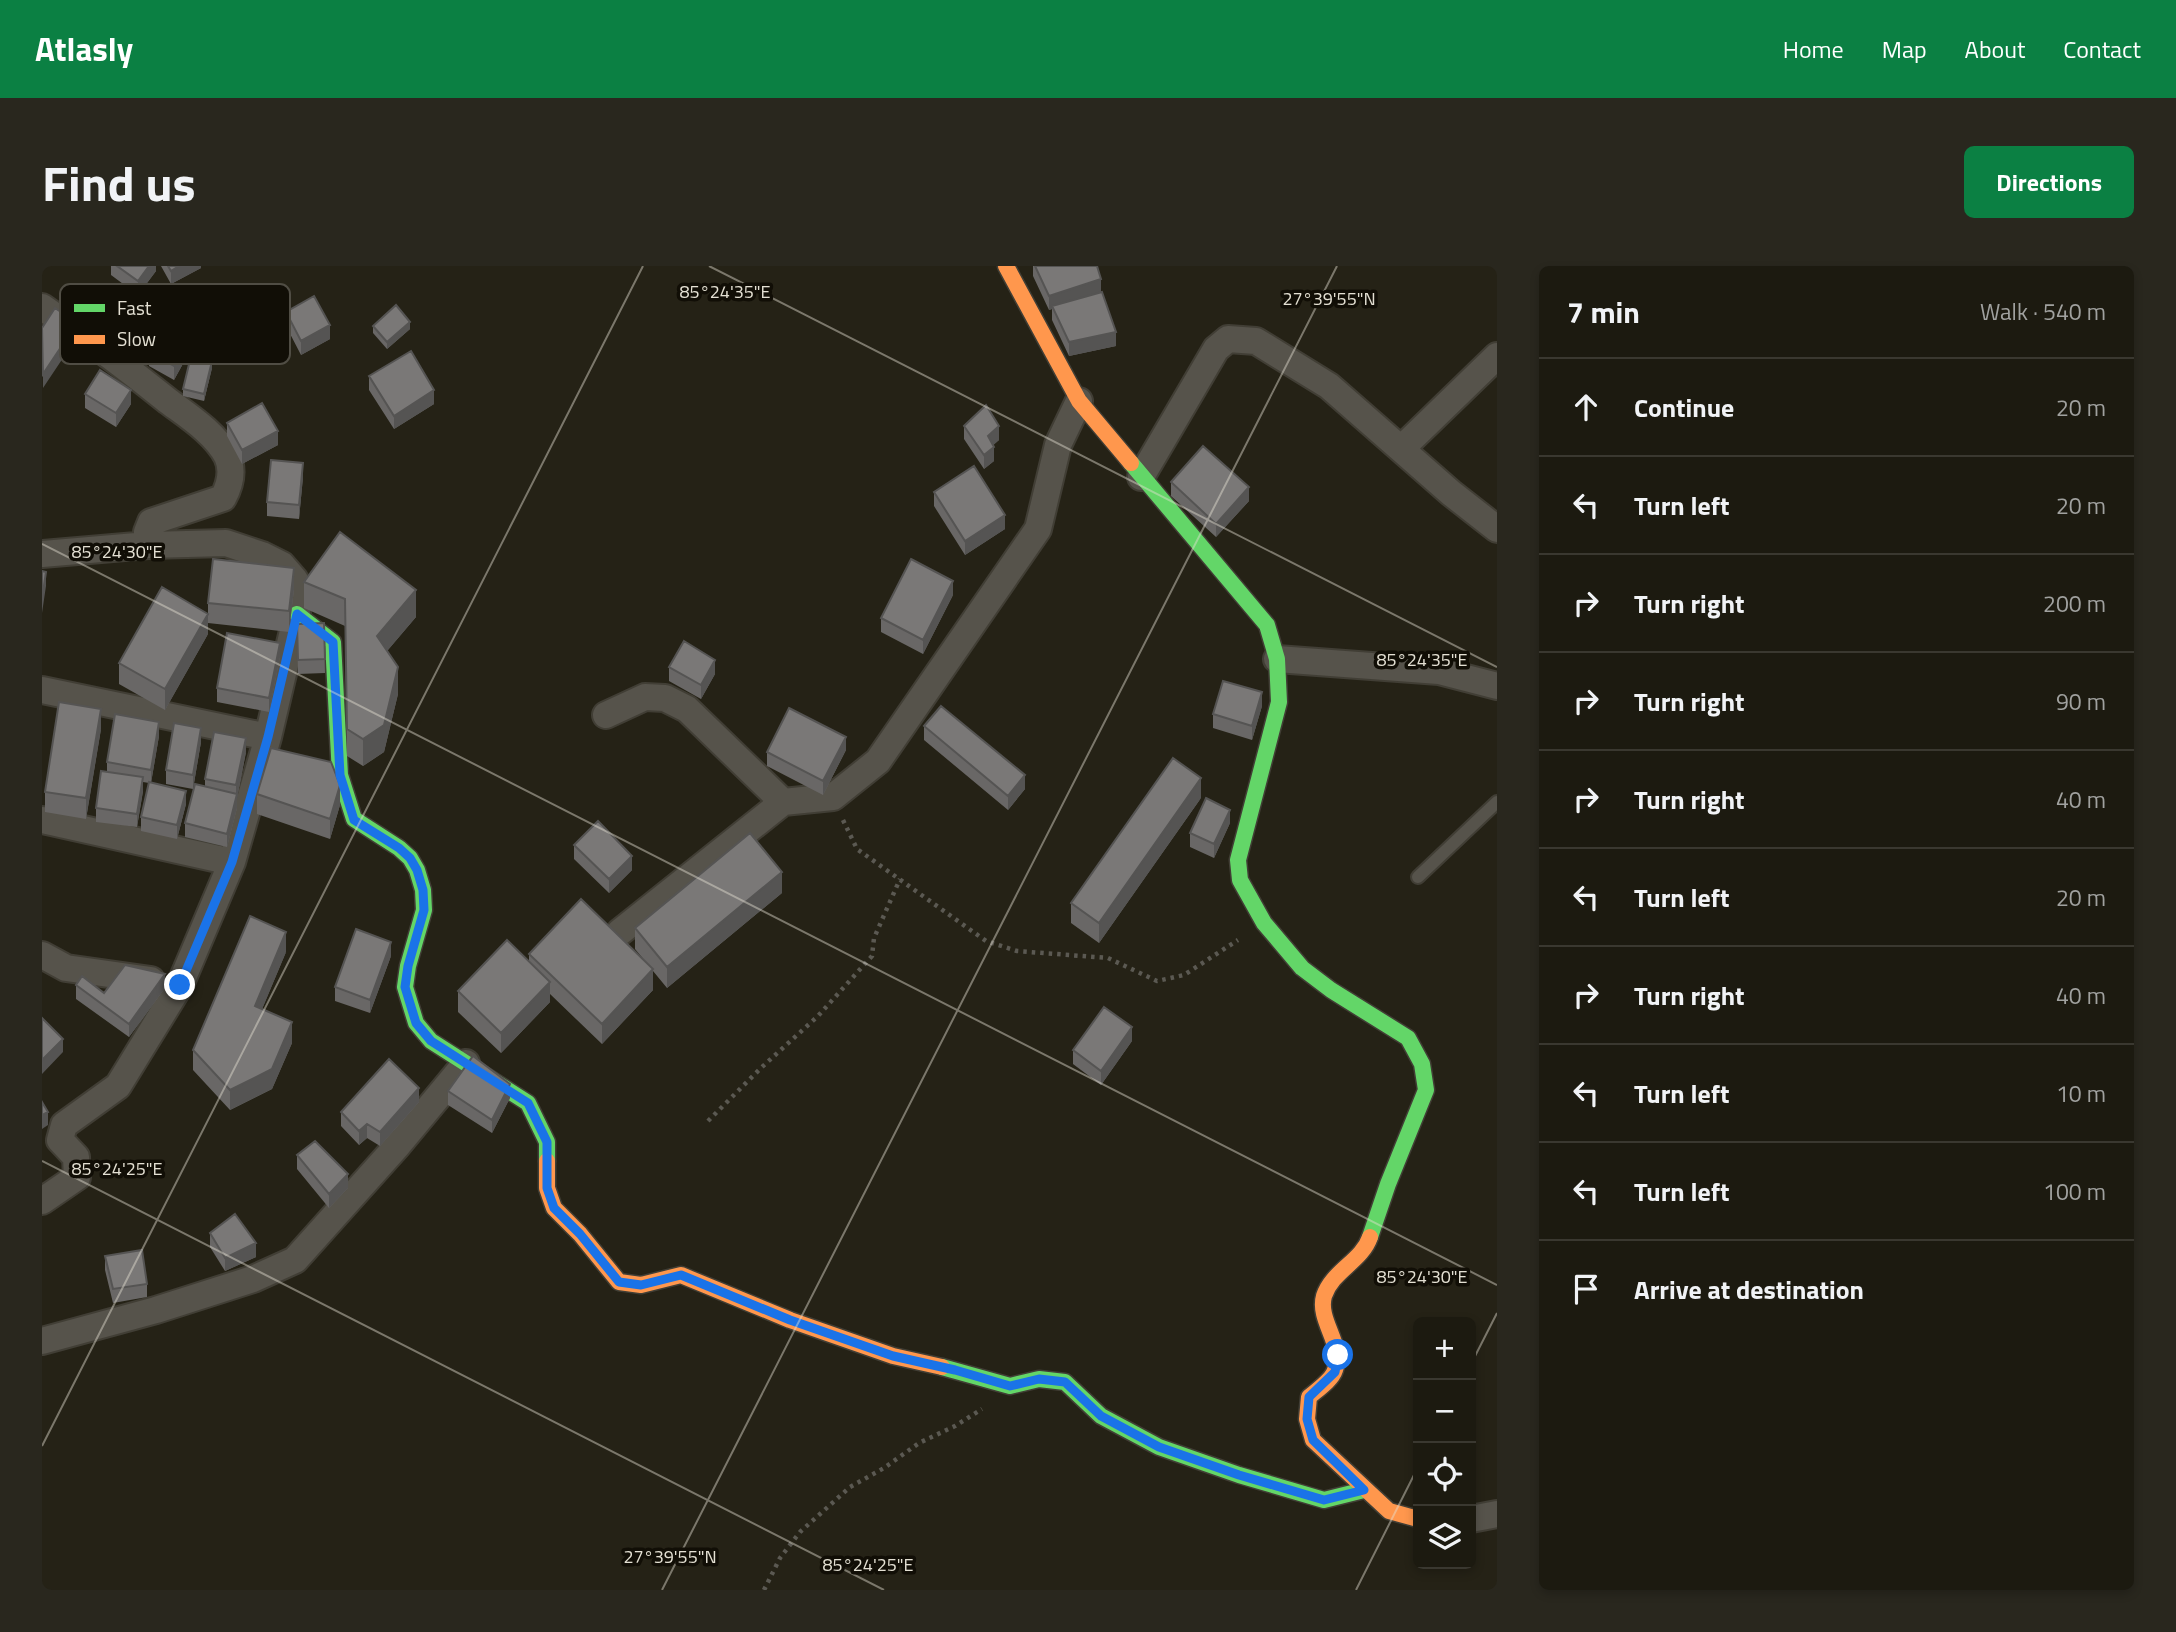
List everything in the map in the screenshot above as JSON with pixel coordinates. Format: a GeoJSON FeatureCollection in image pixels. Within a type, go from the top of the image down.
{"type":"FeatureCollection","features":[{"type":"Feature","properties":{"kind":"street"},"geometry":{"type":"LineString","coordinates":[[1006,266],[1079,401],[1267,625],[1277,659],[1279,702],[1238,860],[1240,880],[1264,923],[1302,968],[1331,990],[1408,1038],[1422,1064],[1426,1090],[1388,1184],[1366,1249],[1335,1279],[1324,1297],[1325,1315],[1338,1355],[1335,1372],[1309,1397],[1307,1419],[1313,1440],[1364,1490],[1390,1511],[1413,1518]]}},
{"type":"Feature","properties":{"kind":"street"},"geometry":{"type":"LineString","coordinates":[[42,307],[60,319]]}},
{"type":"Feature","properties":{"kind":"street"},"geometry":{"type":"LineString","coordinates":[[1141,477],[1216,349],[1228,339],[1256,341],[1329,386],[1497,529]]}},
{"type":"Feature","properties":{"kind":"street"},"geometry":{"type":"LineString","coordinates":[[1401,449],[1497,356]]}},
{"type":"Feature","properties":{"kind":"street"},"geometry":{"type":"LineString","coordinates":[[122,364],[206,430],[227,456],[230,470],[230,484],[223,498],[151,522],[146,532],[148,545]]}},
{"type":"Feature","properties":{"kind":"street"},"geometry":{"type":"LineString","coordinates":[[620,932],[783,802],[833,797],[878,761],[1038,529],[1058,445],[1079,401]]}},
{"type":"Feature","properties":{"kind":"street"},"geometry":{"type":"LineString","coordinates":[[42,554],[148,545],[226,544],[262,555],[282,565],[295,580],[297,614],[268,737],[232,862],[180,985],[118,1086],[64,1125],[60,1140],[76,1157],[77,1177],[42,1201]]}},
{"type":"Feature","properties":{"kind":"street"},"geometry":{"type":"LineString","coordinates":[[297,614],[333,642],[340,775],[354,820],[410,858],[423,890],[424,910],[408,966],[405,987],[416,1023],[431,1041],[528,1103],[547,1142],[547,1188],[554,1208],[580,1234],[619,1282],[641,1285],[681,1275],[790,1320],[893,1356],[1010,1386],[1039,1379],[1065,1382],[1101,1416],[1159,1447],[1239,1475],[1324,1500],[1364,1490]]}},
{"type":"Feature","properties":{"kind":"street"},"geometry":{"type":"LineString","coordinates":[[1277,659],[1438,671],[1497,686]]}},
{"type":"Feature","properties":{"kind":"street"},"geometry":{"type":"LineString","coordinates":[[42,690],[268,737]]}},
{"type":"Feature","properties":{"kind":"street"},"geometry":{"type":"LineString","coordinates":[[606,715],[645,697],[665,698],[687,709],[783,802]]}},
{"type":"Feature","properties":{"kind":"street"},"geometry":{"type":"LineString","coordinates":[[42,820],[232,862]]}},
{"type":"Feature","properties":{"kind":"street"},"geometry":{"type":"LineString","coordinates":[[42,955],[66,968],[180,985]]}},
{"type":"Feature","properties":{"kind":"street"},"geometry":{"type":"LineString","coordinates":[[42,1340],[217,1291],[253,1279],[295,1259],[466,1063]]}},
{"type":"Feature","properties":{"kind":"street"},"geometry":{"type":"LineString","coordinates":[[1476,1518],[1497,1514]]}},
{"type":"Feature","properties":{"kind":"lane"},"geometry":{"type":"LineString","coordinates":[[1418,877],[1497,802]]}},
{"type":"Feature","properties":{"kind":"path"},"geometry":{"type":"LineString","coordinates":[[833,797],[857,849],[986,941],[1017,951],[1108,958],[1157,981],[1184,975],[1264,923]]}},
{"type":"Feature","properties":{"kind":"path"},"geometry":{"type":"LineString","coordinates":[[708,1121],[818,1016],[872,956],[874,938],[900,879]]}},
{"type":"Feature","properties":{"kind":"path"},"geometry":{"type":"LineString","coordinates":[[764,1590],[780,1558],[800,1532],[850,1487],[919,1443],[955,1426],[1010,1386]]}},
{"type":"Feature","properties":{"kind":"building"},"geometry":{"type":"Polygon","coordinates":[[[117,266],[149,266],[138,281],[117,266]]]}},
{"type":"Feature","properties":{"kind":"building"},"geometry":{"type":"Polygon","coordinates":[[[1035,266],[1097,266],[1101,279],[1049,296],[1035,266]]]}},
{"type":"Feature","properties":{"kind":"building"},"geometry":{"type":"Polygon","coordinates":[[[1102,292],[1116,332],[1069,342],[1052,306],[1102,292]]]}},
{"type":"Feature","properties":{"kind":"building"},"geometry":{"type":"Polygon","coordinates":[[[314,296],[330,325],[301,341],[290,320],[290,310],[314,296]]]}},
{"type":"Feature","properties":{"kind":"building"},"geometry":{"type":"Polygon","coordinates":[[[396,305],[410,322],[387,342],[373,326],[396,305]]]}},
{"type":"Feature","properties":{"kind":"building"},"geometry":{"type":"Polygon","coordinates":[[[55,308],[60,311],[60,348],[43,374],[42,328],[55,308]]]}},
{"type":"Feature","properties":{"kind":"building"},"geometry":{"type":"Polygon","coordinates":[[[411,351],[434,390],[394,416],[369,376],[411,351]]]}},
{"type":"Feature","properties":{"kind":"building"},"geometry":{"type":"Polygon","coordinates":[[[189,364],[211,364],[204,394],[183,389],[189,364]]]}},
{"type":"Feature","properties":{"kind":"building"},"geometry":{"type":"Polygon","coordinates":[[[100,370],[131,390],[116,413],[85,394],[100,370]]]}},
{"type":"Feature","properties":{"kind":"building"},"geometry":{"type":"Polygon","coordinates":[[[262,403],[278,431],[242,450],[227,423],[262,403]]]}},
{"type":"Feature","properties":{"kind":"building"},"geometry":{"type":"Polygon","coordinates":[[[986,405],[999,426],[988,436],[994,447],[984,455],[964,426],[986,405]]]}},
{"type":"Feature","properties":{"kind":"building"},"geometry":{"type":"Polygon","coordinates":[[[1203,446],[1249,487],[1216,524],[1171,482],[1203,446]]]}},
{"type":"Feature","properties":{"kind":"building"},"geometry":{"type":"Polygon","coordinates":[[[271,460],[303,463],[299,505],[267,502],[271,460]]]}},
{"type":"Feature","properties":{"kind":"building"},"geometry":{"type":"Polygon","coordinates":[[[974,466],[1005,515],[965,541],[934,492],[974,466]]]}},
{"type":"Feature","properties":{"kind":"building"},"geometry":{"type":"Polygon","coordinates":[[[340,532],[416,590],[377,636],[398,667],[384,725],[363,739],[347,729],[345,599],[304,582],[340,532]]]}},
{"type":"Feature","properties":{"kind":"building"},"geometry":{"type":"Polygon","coordinates":[[[213,559],[294,568],[289,611],[208,603],[213,559]]]}},
{"type":"Feature","properties":{"kind":"building"},"geometry":{"type":"Polygon","coordinates":[[[911,559],[953,581],[923,640],[881,618],[911,559]]]}},
{"type":"Feature","properties":{"kind":"building"},"geometry":{"type":"Polygon","coordinates":[[[42,571],[46,572],[42,599],[42,571]]]}},
{"type":"Feature","properties":{"kind":"building"},"geometry":{"type":"Polygon","coordinates":[[[162,587],[208,614],[165,689],[119,663],[162,587]]]}},
{"type":"Feature","properties":{"kind":"building"},"geometry":{"type":"Polygon","coordinates":[[[324,623],[325,659],[298,660],[297,624],[324,623]]]}},
{"type":"Feature","properties":{"kind":"building"},"geometry":{"type":"Polygon","coordinates":[[[227,633],[280,643],[269,698],[217,688],[227,633]]]}},
{"type":"Feature","properties":{"kind":"building"},"geometry":{"type":"Polygon","coordinates":[[[684,641],[715,660],[701,685],[669,667],[684,641]]]}},
{"type":"Feature","properties":{"kind":"building"},"geometry":{"type":"Polygon","coordinates":[[[1223,681],[1262,692],[1252,726],[1213,714],[1223,681]]]}},
{"type":"Feature","properties":{"kind":"building"},"geometry":{"type":"Polygon","coordinates":[[[59,702],[101,709],[86,798],[45,792],[59,702]]]}},
{"type":"Feature","properties":{"kind":"building"},"geometry":{"type":"Polygon","coordinates":[[[941,706],[1025,775],[1008,796],[924,726],[941,706]]]}},
{"type":"Feature","properties":{"kind":"building"},"geometry":{"type":"Polygon","coordinates":[[[789,708],[846,737],[823,781],[767,752],[789,708]]]}},
{"type":"Feature","properties":{"kind":"building"},"geometry":{"type":"Polygon","coordinates":[[[115,714],[159,722],[151,770],[107,762],[115,714]]]}},
{"type":"Feature","properties":{"kind":"building"},"geometry":{"type":"Polygon","coordinates":[[[174,723],[201,728],[193,775],[166,770],[174,723]]]}},
{"type":"Feature","properties":{"kind":"building"},"geometry":{"type":"Polygon","coordinates":[[[214,732],[246,738],[236,785],[205,779],[214,732]]]}},
{"type":"Feature","properties":{"kind":"building"},"geometry":{"type":"Polygon","coordinates":[[[271,748],[331,762],[340,785],[330,819],[257,794],[271,748]]]}},
{"type":"Feature","properties":{"kind":"building"},"geometry":{"type":"Polygon","coordinates":[[[1173,758],[1201,778],[1099,923],[1071,903],[1173,758]]]}},
{"type":"Feature","properties":{"kind":"building"},"geometry":{"type":"Polygon","coordinates":[[[101,771],[143,777],[137,814],[96,808],[101,771]]]}},
{"type":"Feature","properties":{"kind":"building"},"geometry":{"type":"Polygon","coordinates":[[[149,782],[186,791],[177,825],[141,817],[149,782]]]}},
{"type":"Feature","properties":{"kind":"building"},"geometry":{"type":"Polygon","coordinates":[[[195,784],[237,794],[227,834],[185,823],[195,784]]]}},
{"type":"Feature","properties":{"kind":"building"},"geometry":{"type":"Polygon","coordinates":[[[1206,798],[1230,810],[1214,844],[1190,833],[1206,798]]]}},
{"type":"Feature","properties":{"kind":"building"},"geometry":{"type":"Polygon","coordinates":[[[598,821],[632,856],[609,879],[574,845],[598,821]]]}},
{"type":"Feature","properties":{"kind":"building"},"geometry":{"type":"Polygon","coordinates":[[[750,833],[782,872],[667,967],[635,928],[750,833]]]}},
{"type":"Feature","properties":{"kind":"building"},"geometry":{"type":"Polygon","coordinates":[[[581,899],[653,969],[602,1024],[529,954],[581,899]]]}},
{"type":"Feature","properties":{"kind":"building"},"geometry":{"type":"Polygon","coordinates":[[[250,916],[286,932],[255,1006],[292,1022],[272,1069],[230,1090],[193,1050],[250,916]]]}},
{"type":"Feature","properties":{"kind":"building"},"geometry":{"type":"Polygon","coordinates":[[[356,929],[391,942],[370,1000],[335,987],[356,929]]]}},
{"type":"Feature","properties":{"kind":"building"},"geometry":{"type":"Polygon","coordinates":[[[507,940],[550,982],[501,1033],[458,991],[507,940]]]}},
{"type":"Feature","properties":{"kind":"building"},"geometry":{"type":"Polygon","coordinates":[[[125,965],[165,974],[129,1024],[76,985],[82,976],[104,993],[125,965]]]}},
{"type":"Feature","properties":{"kind":"building"},"geometry":{"type":"Polygon","coordinates":[[[1104,1007],[1132,1027],[1101,1071],[1073,1050],[1104,1007]]]}},
{"type":"Feature","properties":{"kind":"building"},"geometry":{"type":"Polygon","coordinates":[[[42,1018],[63,1039],[42,1060],[42,1018]]]}},
{"type":"Feature","properties":{"kind":"building"},"geometry":{"type":"Polygon","coordinates":[[[473,1056],[510,1084],[492,1120],[448,1091],[473,1056]]]}},
{"type":"Feature","properties":{"kind":"building"},"geometry":{"type":"Polygon","coordinates":[[[389,1059],[419,1088],[380,1132],[367,1124],[359,1131],[341,1112],[389,1059]]]}},
{"type":"Feature","properties":{"kind":"building"},"geometry":{"type":"Polygon","coordinates":[[[42,1102],[48,1112],[42,1115],[42,1102]]]}},
{"type":"Feature","properties":{"kind":"building"},"geometry":{"type":"Polygon","coordinates":[[[315,1141],[348,1174],[329,1194],[297,1155],[315,1141]]]}},
{"type":"Feature","properties":{"kind":"building"},"geometry":{"type":"Polygon","coordinates":[[[235,1214],[256,1243],[225,1258],[210,1233],[235,1214]]]}},
{"type":"Feature","properties":{"kind":"building"},"geometry":{"type":"Polygon","coordinates":[[[142,1250],[147,1284],[113,1289],[105,1256],[142,1250]]]}},
{"type":"Feature","properties":{"kind":"traffic: fast"},"geometry":{"type":"LineString","coordinates":[[1131,463],[1267,625],[1277,659],[1279,702],[1238,860],[1240,880],[1264,923],[1302,968],[1331,990],[1408,1038],[1422,1064],[1426,1090],[1370,1237]]}},
{"type":"Feature","properties":{"kind":"traffic: fast"},"geometry":{"type":"LineString","coordinates":[[297,614],[333,642],[340,775],[354,819],[410,858],[423,890],[424,910],[408,966],[405,987],[416,1023],[431,1041],[528,1103],[547,1142],[547,1161]]}},
{"type":"Feature","properties":{"kind":"traffic: fast"},"geometry":{"type":"LineString","coordinates":[[942,1367],[1010,1386],[1039,1379],[1065,1382],[1101,1416],[1159,1447],[1239,1475],[1324,1500],[1364,1490]]}},
{"type":"Feature","properties":{"kind":"traffic: slow"},"geometry":{"type":"LineString","coordinates":[[1006,266],[1079,401],[1131,463]]}},
{"type":"Feature","properties":{"kind":"traffic: slow"},"geometry":{"type":"LineString","coordinates":[[547,1161],[547,1188],[554,1208],[580,1234],[619,1282],[641,1285],[681,1275],[790,1320],[893,1356],[942,1367]]}},
{"type":"Feature","properties":{"kind":"traffic: slow"},"geometry":{"type":"LineString","coordinates":[[1370,1237],[1361,1253],[1333,1280],[1324,1296],[1324,1315],[1337,1351],[1337,1361],[1331,1377],[1309,1397],[1307,1419],[1313,1440],[1389,1511],[1413,1518]]}},
{"type":"Feature","properties":{"kind":"route"},"geometry":{"type":"LineString","coordinates":[[180,985],[232,862],[268,737],[297,614],[333,642],[340,775],[354,820],[410,858],[423,890],[424,910],[408,966],[405,987],[416,1023],[431,1041],[528,1103],[547,1142],[547,1188],[554,1208],[580,1234],[619,1282],[641,1285],[681,1275],[790,1320],[893,1356],[1010,1386],[1039,1379],[1065,1382],[1101,1416],[1159,1447],[1239,1475],[1324,1500],[1364,1490],[1313,1440],[1307,1419],[1309,1397],[1335,1372],[1338,1355]]}}]}
